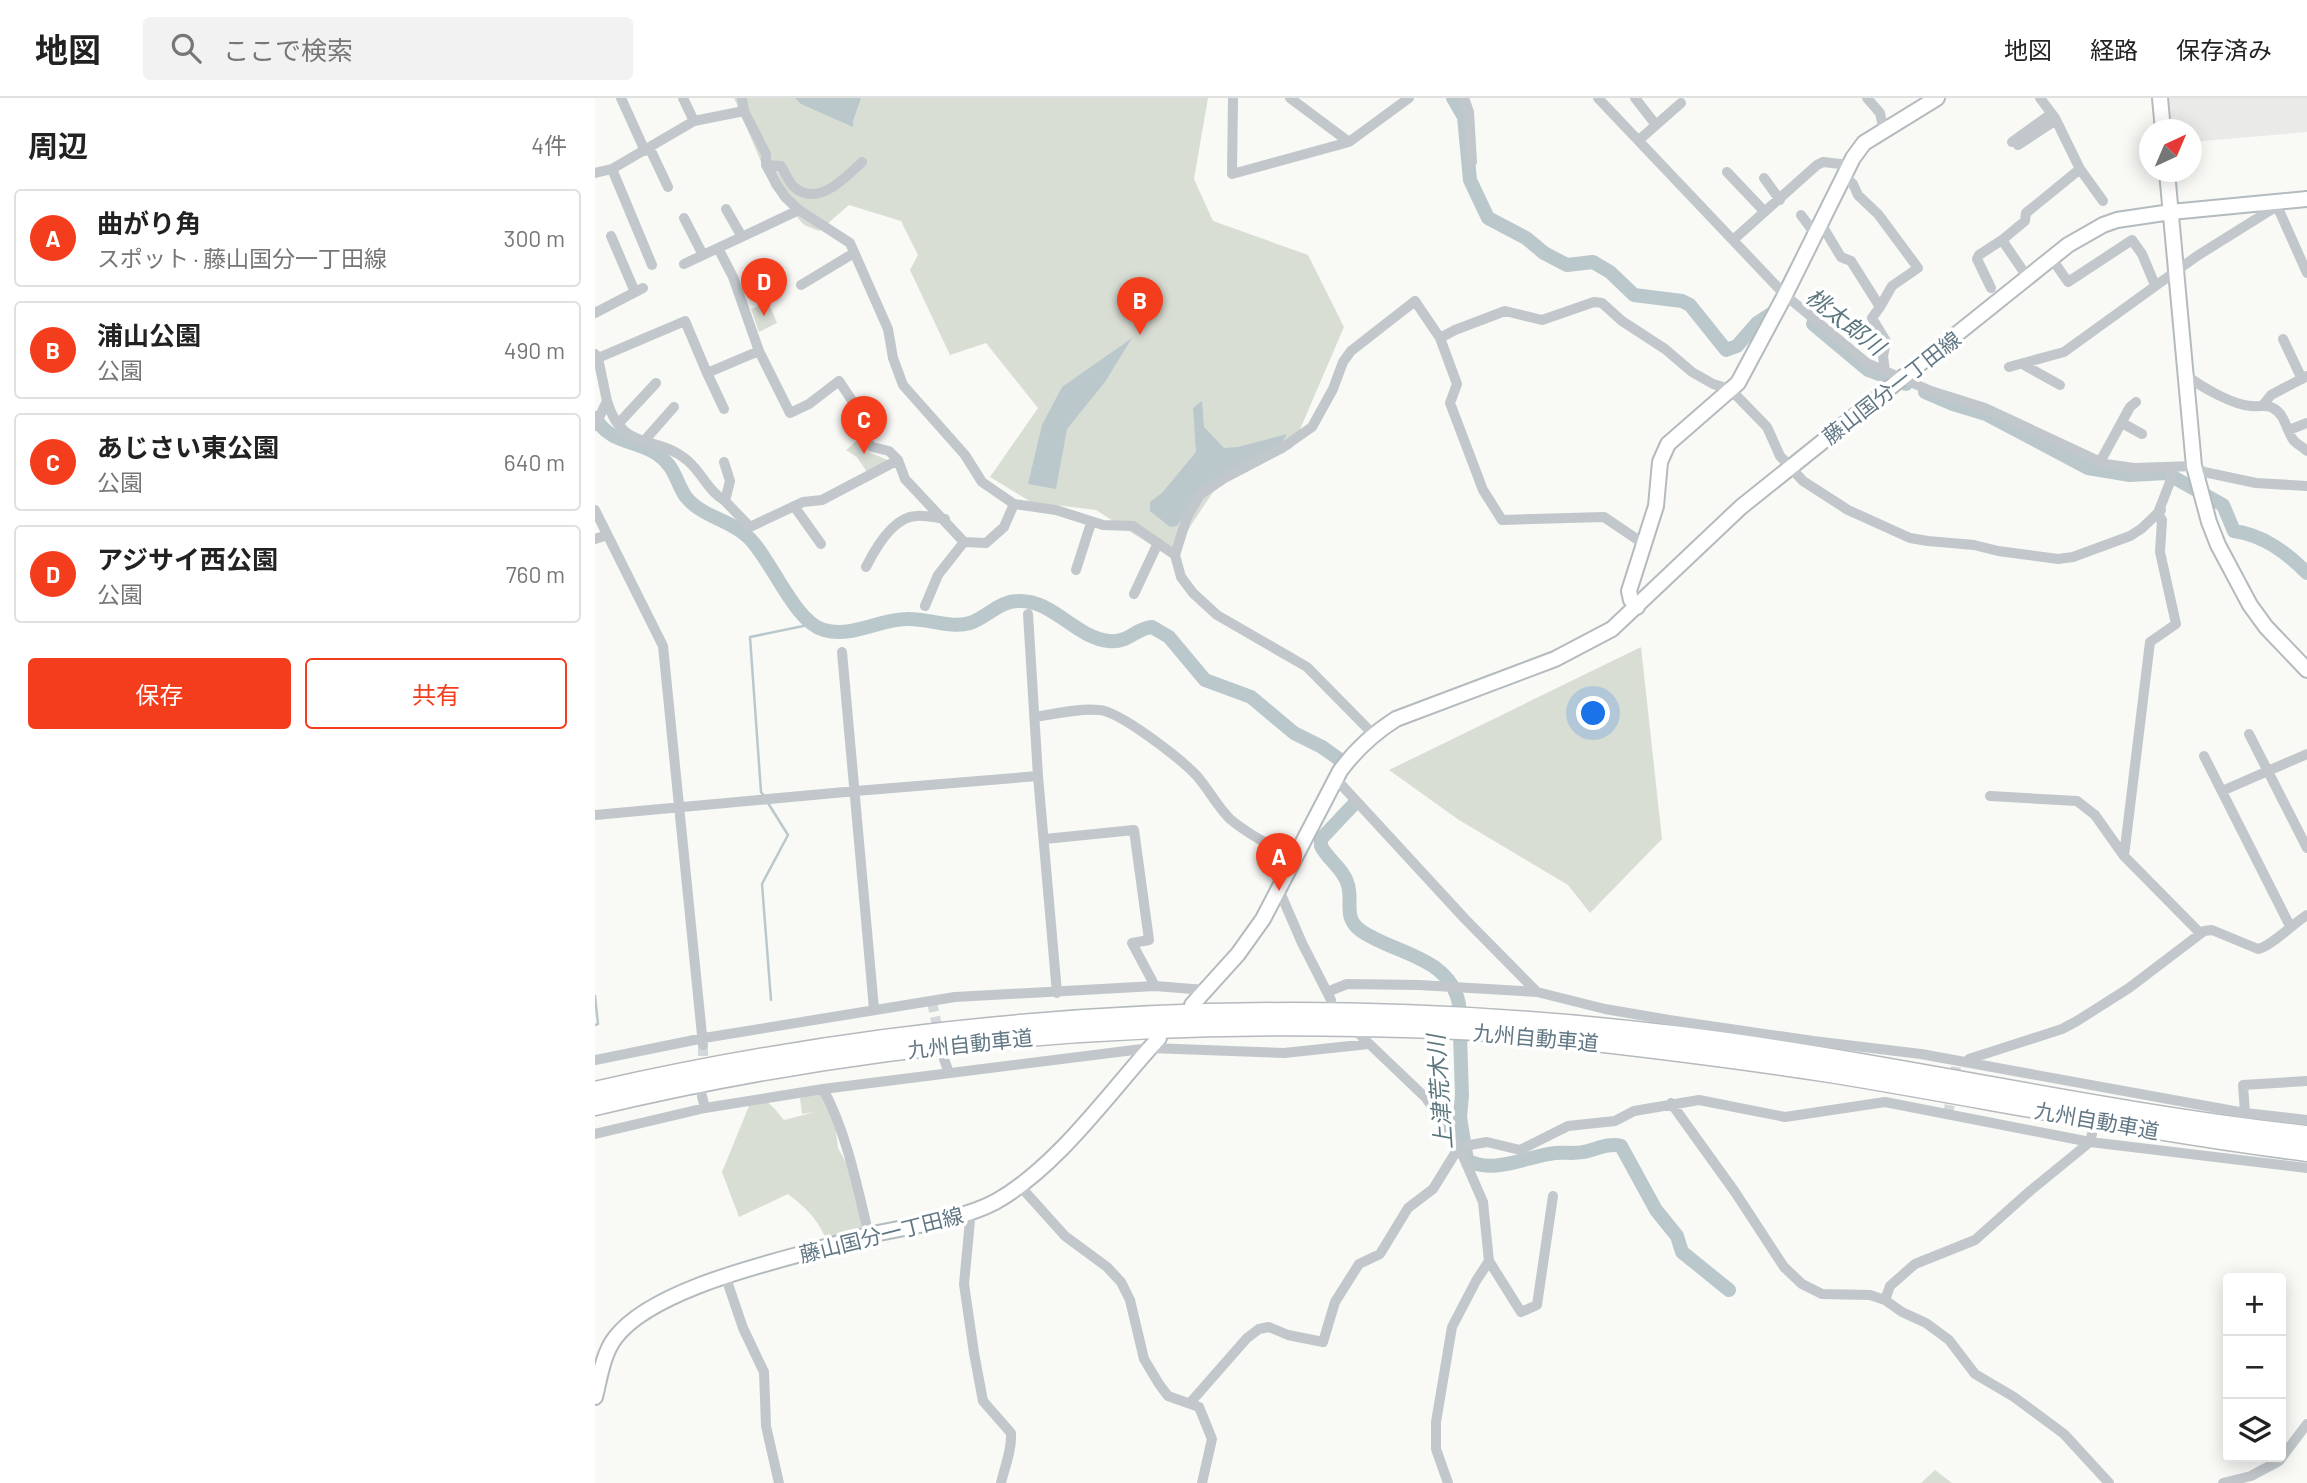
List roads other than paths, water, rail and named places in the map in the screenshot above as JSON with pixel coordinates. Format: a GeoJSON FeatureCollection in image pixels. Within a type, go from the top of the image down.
{"type":"FeatureCollection","features":[{"type":"Feature","properties":{"kind":"highway","name":"九州自動車道"},"geometry":{"type":"LineString","coordinates":[[595,1091],[789,1052],[962,1028],[1130,1015],[1340,1012],[1468,1016],[1683,1037],[1882,1067],[2086,1104],[2307,1135]]}},
{"type":"Feature","properties":{"kind":"highway","name":"九州自動車道"},"geometry":{"type":"LineString","coordinates":[[595,1106],[675,1087],[793,1066],[878,1053],[1036,1036],[1204,1026],[1401,1028],[1566,1038],[1736,1059],[1936,1091],[2170,1134],[2307,1152]]}},
{"type":"Feature","properties":{"kind":"main road"},"geometry":{"type":"LineString","coordinates":[[1637,607],[1631,600],[1629,591],[1656,506],[1660,462],[1668,444],[1738,383],[1846,171],[1864,143],[1937,98]]}},
{"type":"Feature","properties":{"kind":"main road"},"geometry":{"type":"LineString","coordinates":[[2160,98],[2163,119]]}},
{"type":"Feature","properties":{"kind":"main road"},"geometry":{"type":"LineString","coordinates":[[2168,182],[2194,466],[2209,523],[2237,584],[2266,627],[2307,670]]}},
{"type":"Feature","properties":{"kind":"main road","name":"藤山国分一丁田線"},"geometry":{"type":"LineString","coordinates":[[1192,1005],[1249,940],[1279,890],[1336,779],[1350,757],[1373,734],[1417,709],[1555,659],[1612,629],[1733,514],[2067,245],[2103,225],[2171,212],[2278,204],[2307,199]]}},
{"type":"Feature","properties":{"kind":"main road","name":"藤山国分一丁田線"},"geometry":{"type":"LineString","coordinates":[[595,1397],[601,1351],[633,1319],[725,1275],[869,1235],[937,1221],[993,1203],[1020,1186],[1045,1166],[1154,1043]]}},
{"type":"Feature","properties":{"kind":"street"},"geometry":{"type":"LineString","coordinates":[[621,98],[668,187]]}},
{"type":"Feature","properties":{"kind":"street"},"geometry":{"type":"LineString","coordinates":[[683,98],[694,121]]}},
{"type":"Feature","properties":{"kind":"street"},"geometry":{"type":"LineString","coordinates":[[742,98],[744,111],[766,154],[766,165],[785,197],[799,210],[850,243],[888,329],[893,358],[903,385],[965,455],[982,482],[1014,504],[1056,510],[1091,523],[1133,526],[1175,555]]}},
{"type":"Feature","properties":{"kind":"street"},"geometry":{"type":"LineString","coordinates":[[1233,98],[1232,174],[1349,142],[1409,98]]}},
{"type":"Feature","properties":{"kind":"street"},"geometry":{"type":"LineString","coordinates":[[1290,98],[1349,142]]}},
{"type":"Feature","properties":{"kind":"street"},"geometry":{"type":"LineString","coordinates":[[1464,98],[1469,112],[1472,162]]}},
{"type":"Feature","properties":{"kind":"street"},"geometry":{"type":"LineString","coordinates":[[1598,98],[1785,295],[1867,363],[1931,391],[1985,408],[2100,462],[2134,468],[2194,466],[2204,472],[2256,483],[2307,486]]}},
{"type":"Feature","properties":{"kind":"street"},"geometry":{"type":"LineString","coordinates":[[1635,98],[1656,125]]}},
{"type":"Feature","properties":{"kind":"street"},"geometry":{"type":"LineString","coordinates":[[1867,98],[1880,113],[1884,131]]}},
{"type":"Feature","properties":{"kind":"street"},"geometry":{"type":"LineString","coordinates":[[2040,98],[2054,117],[2080,169],[2103,201]]}},
{"type":"Feature","properties":{"kind":"street"},"geometry":{"type":"LineString","coordinates":[[1639,140],[1681,103]]}},
{"type":"Feature","properties":{"kind":"street"},"geometry":{"type":"LineString","coordinates":[[595,173],[612,169],[694,121],[744,111]]}},
{"type":"Feature","properties":{"kind":"street"},"geometry":{"type":"LineString","coordinates":[[2014,144],[2054,117]]}},
{"type":"Feature","properties":{"kind":"street"},"geometry":{"type":"LineString","coordinates":[[766,165],[781,166],[793,187],[806,192],[824,192],[838,184],[862,162]]}},
{"type":"Feature","properties":{"kind":"street"},"geometry":{"type":"LineString","coordinates":[[1733,240],[1823,162],[1846,171],[1858,195],[1878,214],[1918,268],[1892,286],[1872,318],[1886,341],[1887,347],[1883,356],[1885,371]]}},
{"type":"Feature","properties":{"kind":"street"},"geometry":{"type":"LineString","coordinates":[[612,169],[652,265]]}},
{"type":"Feature","properties":{"kind":"street"},"geometry":{"type":"LineString","coordinates":[[1991,288],[1977,259],[1979,255],[2025,221],[2026,213],[2080,169]]}},
{"type":"Feature","properties":{"kind":"street"},"geometry":{"type":"LineString","coordinates":[[1727,172],[1764,211]]}},
{"type":"Feature","properties":{"kind":"street"},"geometry":{"type":"LineString","coordinates":[[1765,178],[1780,200]]}},
{"type":"Feature","properties":{"kind":"street"},"geometry":{"type":"LineString","coordinates":[[2009,367],[2064,352],[2155,285],[2278,204],[2307,273]]}},
{"type":"Feature","properties":{"kind":"street"},"geometry":{"type":"LineString","coordinates":[[726,209],[742,237]]}},
{"type":"Feature","properties":{"kind":"street"},"geometry":{"type":"LineString","coordinates":[[684,264],[799,210]]}},
{"type":"Feature","properties":{"kind":"street"},"geometry":{"type":"LineString","coordinates":[[1801,215],[1818,228],[1841,257],[1851,261],[1880,307]]}},
{"type":"Feature","properties":{"kind":"street"},"geometry":{"type":"LineString","coordinates":[[684,218],[703,255]]}},
{"type":"Feature","properties":{"kind":"street"},"geometry":{"type":"LineString","coordinates":[[595,313],[639,290],[611,236]]}},
{"type":"Feature","properties":{"kind":"street"},"geometry":{"type":"LineString","coordinates":[[2002,240],[2028,278]]}},
{"type":"Feature","properties":{"kind":"street"},"geometry":{"type":"LineString","coordinates":[[2052,259],[2069,282],[2132,240],[2142,254],[2155,285]]}},
{"type":"Feature","properties":{"kind":"street"},"geometry":{"type":"LineString","coordinates":[[718,248],[733,277],[759,351],[790,412],[809,404],[839,381],[859,411],[865,439],[872,447],[889,451],[898,460],[905,479],[964,542],[986,543],[1004,527],[1014,504]]}},
{"type":"Feature","properties":{"kind":"street"},"geometry":{"type":"LineString","coordinates":[[801,285],[854,253]]}},
{"type":"Feature","properties":{"kind":"street"},"geometry":{"type":"LineString","coordinates":[[1373,734],[1307,667],[1227,621],[1193,593],[1181,577],[1175,555],[1187,517],[1200,495],[1312,428],[1333,389],[1343,362],[1351,351],[1415,301],[1440,338],[1457,384],[1450,403],[1483,490],[1502,520],[1604,517],[1644,544]]}},
{"type":"Feature","properties":{"kind":"street"},"geometry":{"type":"LineString","coordinates":[[1440,338],[1505,311],[1542,320],[1594,302],[1601,303],[1692,372],[1713,384],[1730,389],[1767,427],[1775,447],[1803,481],[1849,510],[1910,537],[1974,545],[2047,559],[2073,557],[2130,536],[2161,510]]}},
{"type":"Feature","properties":{"kind":"street"},"geometry":{"type":"LineString","coordinates":[[724,410],[685,321],[597,355],[607,401],[618,424],[630,437],[679,454],[690,462],[713,494],[725,501],[750,527],[803,502],[822,500],[898,460]]}},
{"type":"Feature","properties":{"kind":"street"},"geometry":{"type":"LineString","coordinates":[[2263,405],[2271,395],[2305,378],[2283,339]]}},
{"type":"Feature","properties":{"kind":"street"},"geometry":{"type":"LineString","coordinates":[[708,373],[759,351]]}},
{"type":"Feature","properties":{"kind":"street"},"geometry":{"type":"LineString","coordinates":[[2024,365],[2060,385]]}},
{"type":"Feature","properties":{"kind":"street"},"geometry":{"type":"LineString","coordinates":[[2186,375],[2206,390],[2249,407],[2263,405],[2274,408],[2293,440],[2307,451]]}},
{"type":"Feature","properties":{"kind":"street"},"geometry":{"type":"LineString","coordinates":[[618,424],[656,383]]}},
{"type":"Feature","properties":{"kind":"street"},"geometry":{"type":"LineString","coordinates":[[595,426],[607,401]]}},
{"type":"Feature","properties":{"kind":"street"},"geometry":{"type":"LineString","coordinates":[[2100,462],[2130,407],[2136,402]]}},
{"type":"Feature","properties":{"kind":"street"},"geometry":{"type":"LineString","coordinates":[[644,441],[674,407]]}},
{"type":"Feature","properties":{"kind":"street"},"geometry":{"type":"LineString","coordinates":[[2122,423],[2142,434]]}},
{"type":"Feature","properties":{"kind":"street"},"geometry":{"type":"LineString","coordinates":[[2289,430],[2307,423]]}},
{"type":"Feature","properties":{"kind":"street"},"geometry":{"type":"LineString","coordinates":[[724,462],[730,481],[725,501]]}},
{"type":"Feature","properties":{"kind":"street"},"geometry":{"type":"LineString","coordinates":[[2125,856],[2150,642],[2176,624],[2159,552],[2162,520],[2158,513],[2171,482],[2172,468]]}},
{"type":"Feature","properties":{"kind":"street"},"geometry":{"type":"LineString","coordinates":[[794,506],[821,544]]}},
{"type":"Feature","properties":{"kind":"street"},"geometry":{"type":"LineString","coordinates":[[595,510],[663,646],[704,1042]]}},
{"type":"Feature","properties":{"kind":"street"},"geometry":{"type":"LineString","coordinates":[[866,568],[875,551],[901,521],[915,516],[945,519]]}},
{"type":"Feature","properties":{"kind":"street"},"geometry":{"type":"LineString","coordinates":[[1076,570],[1091,523]]}},
{"type":"Feature","properties":{"kind":"street"},"geometry":{"type":"LineString","coordinates":[[595,539],[607,535]]}},
{"type":"Feature","properties":{"kind":"street"},"geometry":{"type":"LineString","coordinates":[[925,606],[939,575],[964,542]]}},
{"type":"Feature","properties":{"kind":"street"},"geometry":{"type":"LineString","coordinates":[[1134,594],[1158,543]]}},
{"type":"Feature","properties":{"kind":"street"},"geometry":{"type":"LineString","coordinates":[[1028,614],[1038,776],[1057,993]]}},
{"type":"Feature","properties":{"kind":"street"},"geometry":{"type":"LineString","coordinates":[[842,652],[874,1009]]}},
{"type":"Feature","properties":{"kind":"street"},"geometry":{"type":"LineString","coordinates":[[1035,717],[1101,709],[1119,718],[1176,756],[1197,777],[1232,821],[1295,858]]}},
{"type":"Feature","properties":{"kind":"street"},"geometry":{"type":"LineString","coordinates":[[2249,734],[2307,848]]}},
{"type":"Feature","properties":{"kind":"street"},"geometry":{"type":"LineString","coordinates":[[2222,791],[2307,754]]}},
{"type":"Feature","properties":{"kind":"street"},"geometry":{"type":"LineString","coordinates":[[2204,756],[2290,926]]}},
{"type":"Feature","properties":{"kind":"street"},"geometry":{"type":"LineString","coordinates":[[595,815],[1038,776]]}},
{"type":"Feature","properties":{"kind":"street"},"geometry":{"type":"LineString","coordinates":[[1336,779],[1465,919],[1537,992]]}},
{"type":"Feature","properties":{"kind":"street"},"geometry":{"type":"LineString","coordinates":[[1990,796],[2077,801],[2095,815],[2125,856],[2200,933]]}},
{"type":"Feature","properties":{"kind":"street"},"geometry":{"type":"LineString","coordinates":[[1045,839],[1134,830],[1149,940],[1132,943],[1155,986]]}},
{"type":"Feature","properties":{"kind":"street"},"geometry":{"type":"LineString","coordinates":[[1279,890],[1329,996],[1346,984],[1537,992],[1605,1009],[1669,1020],[1960,1062],[2100,1089],[2245,1113],[2307,1120]]}},
{"type":"Feature","properties":{"kind":"street"},"geometry":{"type":"LineString","coordinates":[[1960,1062],[2061,1029],[2077,1021],[2129,988],[2200,933],[2212,930],[2257,949],[2264,948],[2307,915]]}},
{"type":"Feature","properties":{"kind":"street"},"geometry":{"type":"LineString","coordinates":[[595,1060],[874,1009],[955,997],[1155,986],[1205,990]]}},
{"type":"Feature","properties":{"kind":"street"},"geometry":{"type":"LineString","coordinates":[[1360,1035],[1426,1098],[1459,1147],[1483,1202],[1489,1261],[1521,1312],[1537,1305],[1553,1196]]}},
{"type":"Feature","properties":{"kind":"street"},"geometry":{"type":"LineString","coordinates":[[595,1133],[705,1108],[823,1089],[1154,1043],[1284,1053],[1369,1044]]}},
{"type":"Feature","properties":{"kind":"street"},"geometry":{"type":"LineString","coordinates":[[943,1059],[949,1073]]}},
{"type":"Feature","properties":{"kind":"street"},"geometry":{"type":"LineString","coordinates":[[2245,1113],[2243,1085],[2307,1081]]}},
{"type":"Feature","properties":{"kind":"street"},"geometry":{"type":"LineString","coordinates":[[823,1089],[833,1108],[869,1235]]}},
{"type":"Feature","properties":{"kind":"street"},"geometry":{"type":"LineString","coordinates":[[702,1096],[705,1108]]}},
{"type":"Feature","properties":{"kind":"street"},"geometry":{"type":"LineString","coordinates":[[1191,1403],[1247,1338],[1259,1329],[1269,1327],[1288,1335],[1323,1342],[1335,1302],[1359,1264],[1380,1254],[1408,1208],[1433,1189],[1459,1147],[1487,1142],[1520,1150],[1568,1126],[1615,1121],[1635,1111],[1699,1100],[1785,1117],[1885,1102],[2091,1138],[2307,1168]]}},
{"type":"Feature","properties":{"kind":"street"},"geometry":{"type":"LineString","coordinates":[[1671,1103],[1735,1192],[1784,1267],[1803,1284],[1822,1294],[1870,1295],[1885,1300],[1902,1312],[1926,1323],[1949,1340],[1975,1374],[2014,1396],[2064,1434],[2109,1483]]}},
{"type":"Feature","properties":{"kind":"street"},"geometry":{"type":"LineString","coordinates":[[1885,1300],[1890,1286],[1915,1264],[1975,1240],[2091,1138]]}},
{"type":"Feature","properties":{"kind":"street"},"geometry":{"type":"LineString","coordinates":[[1020,1186],[1065,1236],[1107,1267],[1121,1282],[1130,1300],[1145,1360],[1168,1396],[1199,1407],[1212,1440],[1202,1483]]}},
{"type":"Feature","properties":{"kind":"street"},"geometry":{"type":"LineString","coordinates":[[971,1210],[964,1284],[983,1401],[1011,1433],[1012,1448],[1005,1463],[1002,1483]]}},
{"type":"Feature","properties":{"kind":"street"},"geometry":{"type":"LineString","coordinates":[[1448,1483],[1436,1449],[1436,1422],[1452,1327],[1489,1261]]}},
{"type":"Feature","properties":{"kind":"street"},"geometry":{"type":"LineString","coordinates":[[725,1275],[743,1328],[764,1372],[766,1426],[779,1483]]}},
{"type":"Feature","properties":{"kind":"street"},"geometry":{"type":"LineString","coordinates":[[2223,1483],[2251,1476],[2279,1461],[2307,1424]]}},
{"type":"Feature","properties":{"kind":"waterway","name":"桃太郎川"},"geometry":{"type":"LineString","coordinates":[[1453,98],[1464,117],[1470,180],[1488,218],[1526,238],[1544,253],[1567,265],[1593,262],[1610,272],[1634,295],[1682,301],[1690,305],[1726,350],[1737,346],[1757,323],[1780,308]]}},
{"type":"Feature","properties":{"kind":"waterway","name":"桃太郎川"},"geometry":{"type":"LineString","coordinates":[[1813,324],[1868,370],[1906,384]]}},
{"type":"Feature","properties":{"kind":"waterway","name":"桃太郎川"},"geometry":{"type":"LineString","coordinates":[[1925,392],[1986,414],[2088,468],[2130,475],[2166,473],[2223,505],[2234,531],[2255,536],[2274,546],[2307,573]]}},
{"type":"Feature","properties":{"kind":"waterway","name":"上津荒木川"},"geometry":{"type":"LineString","coordinates":[[595,418],[609,433],[657,454],[668,464],[682,491],[693,504],[748,537],[793,603],[813,625],[835,632],[907,619],[963,625],[999,606],[1018,601],[1042,606],[1086,633],[1109,641],[1122,640],[1152,627],[1169,637],[1205,680],[1251,697],[1294,733],[1322,747],[1343,762]]}},
{"type":"Feature","properties":{"kind":"waterway"},"geometry":{"type":"LineString","coordinates":[[765,797],[761,792],[750,637],[813,624]]}},
{"type":"Feature","properties":{"kind":"waterway"},"geometry":{"type":"LineString","coordinates":[[768,803],[788,835],[762,884],[771,1000]]}},
{"type":"Feature","properties":{"kind":"waterway","name":"上津荒木川"},"geometry":{"type":"LineString","coordinates":[[1354,804],[1321,839],[1321,846],[1346,879],[1350,915],[1355,925],[1373,938],[1432,966],[1454,988],[1459,1004],[1462,1095],[1460,1117],[1467,1160],[1487,1166],[1499,1165],[1555,1153],[1579,1153],[1607,1146],[1621,1146],[1656,1210],[1677,1236],[1682,1252],[1729,1290]]}},
{"type":"Feature","properties":{"kind":"waterway"},"geometry":{"type":"LineString","coordinates":[[595,996],[598,1024],[595,1025]]}},
{"type":"Feature","properties":{"kind":"tunnel"},"geometry":{"type":"LineString","coordinates":[[932,1002],[939,1035]]}},
{"type":"Feature","properties":{"kind":"tunnel"},"geometry":{"type":"LineString","coordinates":[[703,1045],[703,1071]]}},
{"type":"Feature","properties":{"kind":"tunnel"},"geometry":{"type":"LineString","coordinates":[[1948,1115],[1956,1067]]}},
{"type":"Feature","properties":{"kind":"place","name":"アジサイ西公園"},"geometry":{"type":"Point","coordinates":[764,316]}},
{"type":"Feature","properties":{"kind":"place","name":"浦山公園"},"geometry":{"type":"Point","coordinates":[1140,335]}},
{"type":"Feature","properties":{"kind":"place","name":"あじさい東公園"},"geometry":{"type":"Point","coordinates":[864,454]}},
{"type":"Feature","properties":{"kind":"place","name":"曲がり角"},"geometry":{"type":"Point","coordinates":[1279,891]}}]}
